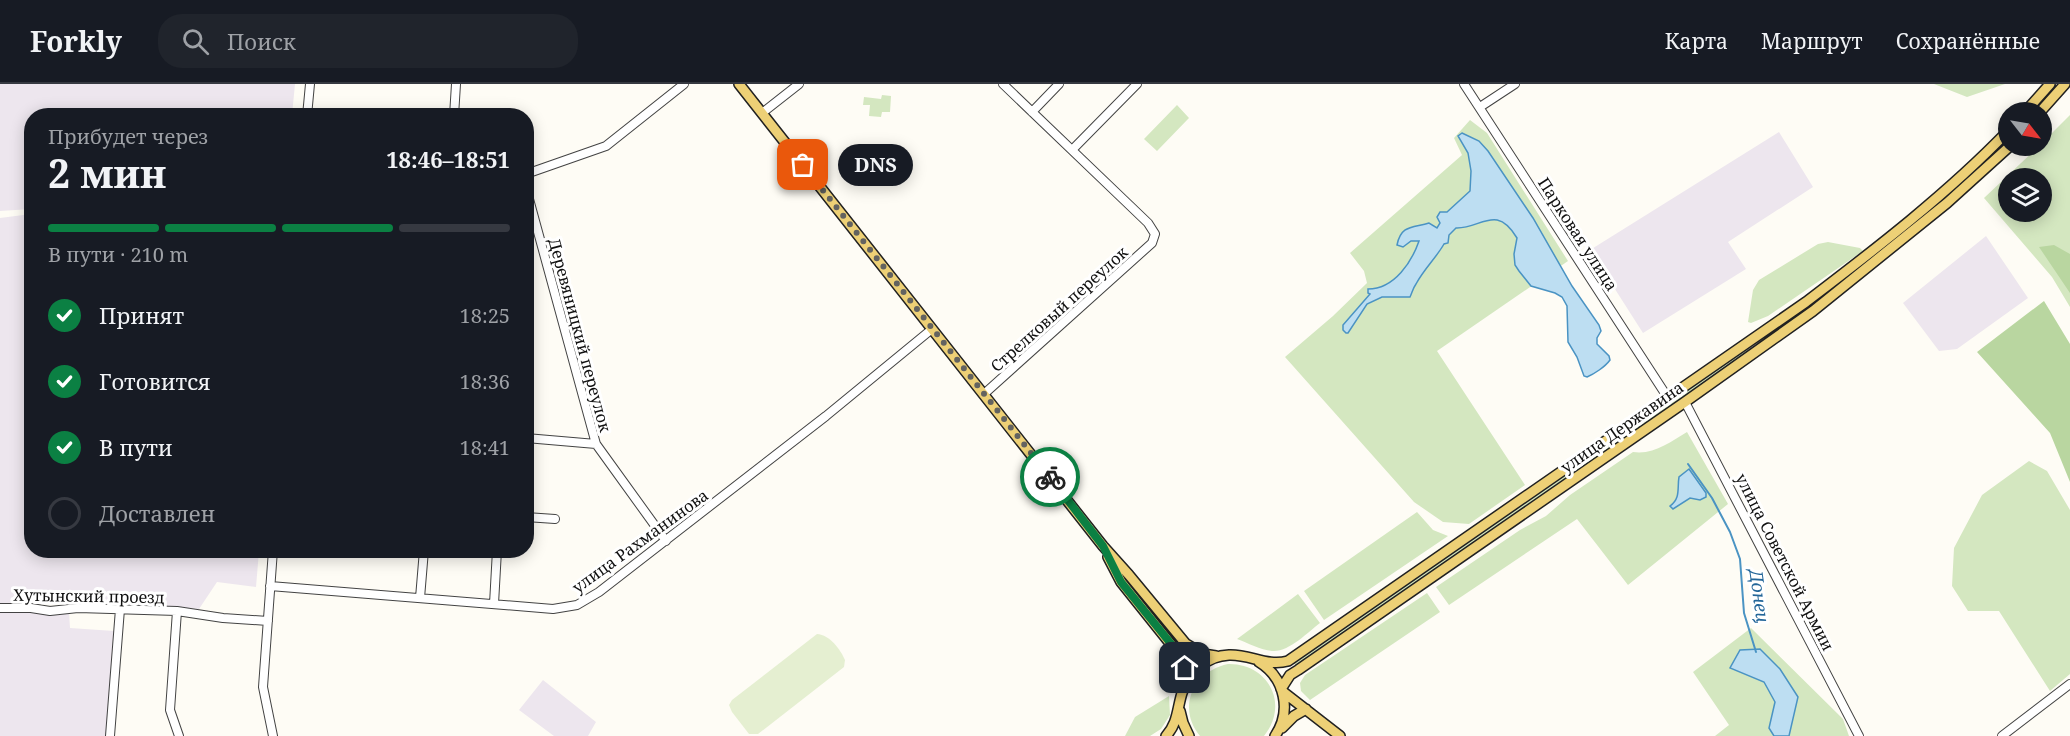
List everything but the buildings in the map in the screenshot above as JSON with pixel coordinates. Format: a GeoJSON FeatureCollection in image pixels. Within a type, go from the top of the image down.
{"type":"FeatureCollection","features":[{"type":"Feature","properties":{"kind":"main road"},"geometry":{"type":"LineString","coordinates":[[739,84],[1103,546],[1186,644],[1203,654],[1227,655]]}},
{"type":"Feature","properties":{"kind":"main road"},"geometry":{"type":"LineString","coordinates":[[2034,102],[2050,84]]}},
{"type":"Feature","properties":{"kind":"main road"},"geometry":{"type":"LineString","coordinates":[[2049,102],[2065,84]]}},
{"type":"Feature","properties":{"kind":"main road","name":"улица Державина"},"geometry":{"type":"LineString","coordinates":[[1166,736],[1176,722],[1181,698],[1191,675],[1198,667],[1207,661],[1227,655],[1272,664],[1288,661],[1806,302],[1952,185],[1998,141]]}},
{"type":"Feature","properties":{"kind":"main road","name":"улица Державина"},"geometry":{"type":"LineString","coordinates":[[1282,690],[1290,675],[1758,351],[1877,261],[1999,156]]}},
{"type":"Feature","properties":{"kind":"main road"},"geometry":{"type":"LineString","coordinates":[[1103,546],[1121,582],[1181,657],[1185,668],[1181,698],[1183,723],[1189,736]]}},
{"type":"Feature","properties":{"kind":"main road","name":"улица Державина"},"geometry":{"type":"LineString","coordinates":[[1246,657],[1264,665],[1282,690]]}},
{"type":"Feature","properties":{"kind":"main road"},"geometry":{"type":"LineString","coordinates":[[1282,690],[1340,736]]}},
{"type":"Feature","properties":{"kind":"main road"},"geometry":{"type":"LineString","coordinates":[[1277,735],[1284,714],[1282,690]]}},
{"type":"Feature","properties":{"kind":"main road"},"geometry":{"type":"LineString","coordinates":[[1277,735],[1294,716],[1306,709]]}},
{"type":"Feature","properties":{"kind":"street"},"geometry":{"type":"LineString","coordinates":[[308,108],[310,84]]}},
{"type":"Feature","properties":{"kind":"street"},"geometry":{"type":"LineString","coordinates":[[454,108],[456,84]]}},
{"type":"Feature","properties":{"kind":"street"},"geometry":{"type":"LineString","coordinates":[[534,171],[606,146],[684,84]]}},
{"type":"Feature","properties":{"kind":"street"},"geometry":{"type":"LineString","coordinates":[[762,113],[799,84]]}},
{"type":"Feature","properties":{"kind":"street"},"geometry":{"type":"LineString","coordinates":[[1003,84],[1071,150],[1137,84]]}},
{"type":"Feature","properties":{"kind":"street"},"geometry":{"type":"LineString","coordinates":[[1032,112],[1059,84]]}},
{"type":"Feature","properties":{"kind":"street","name":"Парковая улица"},"geometry":{"type":"LineString","coordinates":[[1464,84],[1668,398]]}},
{"type":"Feature","properties":{"kind":"street"},"geometry":{"type":"LineString","coordinates":[[1480,107],[1515,84]]}},
{"type":"Feature","properties":{"kind":"street","name":"Стрелковый переулок"},"geometry":{"type":"LineString","coordinates":[[984,394],[1152,243],[1155,234],[1151,227],[1071,150]]}},
{"type":"Feature","properties":{"kind":"street","name":"Деревяницкий переулок"},"geometry":{"type":"LineString","coordinates":[[534,217],[596,444],[666,541]]}},
{"type":"Feature","properties":{"kind":"street","name":"улица Рахманинова"},"geometry":{"type":"LineString","coordinates":[[270,586],[559,609],[578,605],[666,541],[826,416],[932,329]]}},
{"type":"Feature","properties":{"kind":"street"},"geometry":{"type":"LineString","coordinates":[[1750,341],[1758,351]]}},
{"type":"Feature","properties":{"kind":"street","name":"улица Советской Армии"},"geometry":{"type":"LineString","coordinates":[[1685,402],[1859,736]]}},
{"type":"Feature","properties":{"kind":"street"},"geometry":{"type":"LineString","coordinates":[[534,439],[596,444]]}},
{"type":"Feature","properties":{"kind":"street"},"geometry":{"type":"LineString","coordinates":[[534,518],[555,519]]}},
{"type":"Feature","properties":{"kind":"street"},"geometry":{"type":"LineString","coordinates":[[272,558],[263,687],[273,736]]}},
{"type":"Feature","properties":{"kind":"street"},"geometry":{"type":"LineString","coordinates":[[420,598],[423,558]]}},
{"type":"Feature","properties":{"kind":"street"},"geometry":{"type":"LineString","coordinates":[[494,604],[497,558]]}},
{"type":"Feature","properties":{"kind":"street","name":"Хутынский проезд"},"geometry":{"type":"LineString","coordinates":[[0,608],[177,611],[223,618],[268,621]]}},
{"type":"Feature","properties":{"kind":"street"},"geometry":{"type":"LineString","coordinates":[[110,736],[120,609]]}},
{"type":"Feature","properties":{"kind":"street","name":"Хутынский проезд"},"geometry":{"type":"LineString","coordinates":[[177,611],[170,710],[179,736]]}},
{"type":"Feature","properties":{"kind":"street"},"geometry":{"type":"LineString","coordinates":[[2002,736],[2070,684]]}},
{"type":"Feature","properties":{"kind":"shaded area"},"geometry":{"type":"Polygon","coordinates":[[[0,84],[295,84],[293,108],[24,108],[24,209],[0,211],[0,84]]]}},
{"type":"Feature","properties":{"kind":"shaded area"},"geometry":{"type":"Polygon","coordinates":[[[1779,132],[1813,187],[1728,242],[1746,269],[1643,333],[1590,250],[1779,132]]]}},
{"type":"Feature","properties":{"kind":"shaded area"},"geometry":{"type":"Polygon","coordinates":[[[24,215],[24,558],[258,558],[256,587],[217,582],[199,609],[78,602],[0,603],[0,218],[24,215]]]}},
{"type":"Feature","properties":{"kind":"shaded area"},"geometry":{"type":"Polygon","coordinates":[[[1986,236],[2028,298],[1957,349],[1939,351],[1903,303],[1986,236]]]}},
{"type":"Feature","properties":{"kind":"shaded area"},"geometry":{"type":"Polygon","coordinates":[[[0,611],[69,612],[70,628],[114,631],[108,736],[0,736],[0,611]]]}},
{"type":"Feature","properties":{"kind":"shaded area"},"geometry":{"type":"Polygon","coordinates":[[[543,680],[596,722],[588,736],[554,736],[519,710],[543,680]]]}},
{"type":"Feature","properties":{"kind":"green space"},"geometry":{"type":"Polygon","coordinates":[[[1934,84],[2005,84],[1967,97],[1934,84]]]}},
{"type":"Feature","properties":{"kind":"green space"},"geometry":{"type":"Polygon","coordinates":[[[882,95],[891,96],[890,112],[882,112],[881,117],[869,116],[870,105],[863,105],[864,97],[881,99],[882,95]]]}},
{"type":"Feature","properties":{"kind":"green space"},"geometry":{"type":"Polygon","coordinates":[[[1177,105],[1189,118],[1157,151],[1144,139],[1177,105]]]}},
{"type":"Feature","properties":{"kind":"green space"},"geometry":{"type":"Polygon","coordinates":[[[2070,115],[2070,307],[2052,277],[2005,222],[2052,222],[2052,168],[2016,168],[2028,156],[2052,156],[2052,133],[2070,115]]]}},
{"type":"Feature","properties":{"kind":"green space"},"geometry":{"type":"Polygon","coordinates":[[[1470,120],[1487,133],[1568,261],[1437,351],[1525,485],[1469,524],[1443,522],[1414,502],[1285,357],[1367,283],[1364,271],[1350,253],[1462,155],[1454,138],[1470,120]]]}},
{"type":"Feature","properties":{"kind":"green space"},"geometry":{"type":"Polygon","coordinates":[[[1998,185],[1998,214],[1984,198],[1998,185]]]}},
{"type":"Feature","properties":{"kind":"green space"},"geometry":{"type":"Polygon","coordinates":[[[1828,242],[1860,248],[1863,251],[1768,316],[1751,323],[1748,322],[1753,290],[1759,280],[1818,244],[1828,242]]]}},
{"type":"Feature","properties":{"kind":"green space"},"geometry":{"type":"Polygon","coordinates":[[[2054,245],[2070,254],[2070,293],[2039,247],[2054,245]]]}},
{"type":"Feature","properties":{"kind":"green space"},"geometry":{"type":"Polygon","coordinates":[[[2044,301],[2070,344],[2070,482],[2050,433],[1977,352],[2044,301]]]}},
{"type":"Feature","properties":{"kind":"green space"},"geometry":{"type":"Polygon","coordinates":[[[1750,347],[1753,351],[1296,666],[1293,662],[1750,347]]]}},
{"type":"Feature","properties":{"kind":"green space"},"geometry":{"type":"Polygon","coordinates":[[[1687,432],[1728,504],[1628,585],[1577,519],[1449,605],[1436,587],[1520,530],[1546,516],[1570,495],[1633,452],[1655,450],[1687,432]]]}},
{"type":"Feature","properties":{"kind":"green space"},"geometry":{"type":"Polygon","coordinates":[[[2029,461],[2047,471],[2070,510],[2070,674],[2050,691],[1999,611],[1968,611],[1952,586],[1954,548],[1982,495],[2029,461]]]}},
{"type":"Feature","properties":{"kind":"green space"},"geometry":{"type":"Polygon","coordinates":[[[1417,512],[1433,530],[1448,536],[1324,620],[1304,591],[1417,512]]]}},
{"type":"Feature","properties":{"kind":"green space"},"geometry":{"type":"Polygon","coordinates":[[[1427,593],[1440,612],[1310,700],[1301,691],[1300,683],[1305,675],[1427,593]]]}},
{"type":"Feature","properties":{"kind":"green space"},"geometry":{"type":"Polygon","coordinates":[[[1298,594],[1320,623],[1298,640],[1286,648],[1269,651],[1237,639],[1298,594]]]}},
{"type":"Feature","properties":{"kind":"green space"},"geometry":{"type":"Polygon","coordinates":[[[1751,628],[1843,719],[1849,736],[1715,736],[1729,725],[1693,672],[1751,628]]]}},
{"type":"Feature","properties":{"kind":"green space"},"geometry":{"type":"Polygon","coordinates":[[[817,634],[826,637],[837,647],[845,660],[844,667],[758,734],[749,734],[732,712],[729,705],[732,700],[817,634]]]}},
{"type":"Feature","properties":{"kind":"green space"},"geometry":{"type":"Polygon","coordinates":[[[1228,664],[1242,665],[1254,670],[1271,688],[1275,699],[1275,711],[1272,724],[1264,736],[1200,736],[1193,725],[1189,714],[1192,692],[1206,674],[1228,664]]]}},
{"type":"Feature","properties":{"kind":"green space"},"geometry":{"type":"Polygon","coordinates":[[[1169,696],[1170,715],[1161,729],[1150,736],[1125,736],[1135,717],[1169,696]]]}},
{"type":"Feature","properties":{"kind":"water"},"geometry":{"type":"Polygon","coordinates":[[[1462,133],[1479,141],[1488,151],[1533,218],[1572,286],[1599,325],[1601,331],[1597,344],[1610,360],[1590,376],[1584,376],[1568,342],[1567,306],[1562,297],[1531,286],[1515,265],[1514,254],[1517,238],[1502,222],[1495,220],[1456,228],[1449,235],[1448,243],[1444,244],[1419,279],[1410,297],[1382,297],[1367,304],[1348,333],[1343,330],[1343,325],[1370,294],[1368,289],[1378,288],[1394,279],[1412,257],[1419,241],[1411,241],[1403,247],[1397,245],[1401,234],[1408,228],[1429,223],[1437,228],[1440,223],[1437,217],[1440,212],[1447,212],[1470,191],[1471,171],[1468,153],[1458,136],[1462,133]]]}},
{"type":"Feature","properties":{"kind":"water"},"geometry":{"type":"Polygon","coordinates":[[[1689,469],[1706,493],[1706,497],[1700,500],[1690,498],[1673,509],[1670,506],[1677,496],[1679,477],[1689,469]]]}},
{"type":"Feature","properties":{"kind":"water"},"geometry":{"type":"Polygon","coordinates":[[[1760,649],[1780,669],[1798,697],[1789,736],[1774,736],[1769,728],[1775,702],[1764,682],[1730,668],[1740,650],[1760,649]]]}},
{"type":"Feature","properties":{"kind":"waterway","name":"Донец"},"geometry":{"type":"LineString","coordinates":[[1688,464],[1712,498],[1730,532],[1740,559],[1744,613],[1756,652]]}},
{"type":"Feature","properties":{"kind":"way so far"},"geometry":{"type":"LineString","coordinates":[[803,165],[1050,477]]}},
{"type":"Feature","properties":{"kind":"place","name":"DNS"},"geometry":{"type":"Point","coordinates":[803,165]}},
{"type":"Feature","properties":{"kind":"route"},"geometry":{"type":"LineString","coordinates":[[1050,477],[1103,546],[1121,582],[1176,650],[1185,668]]}}]}
